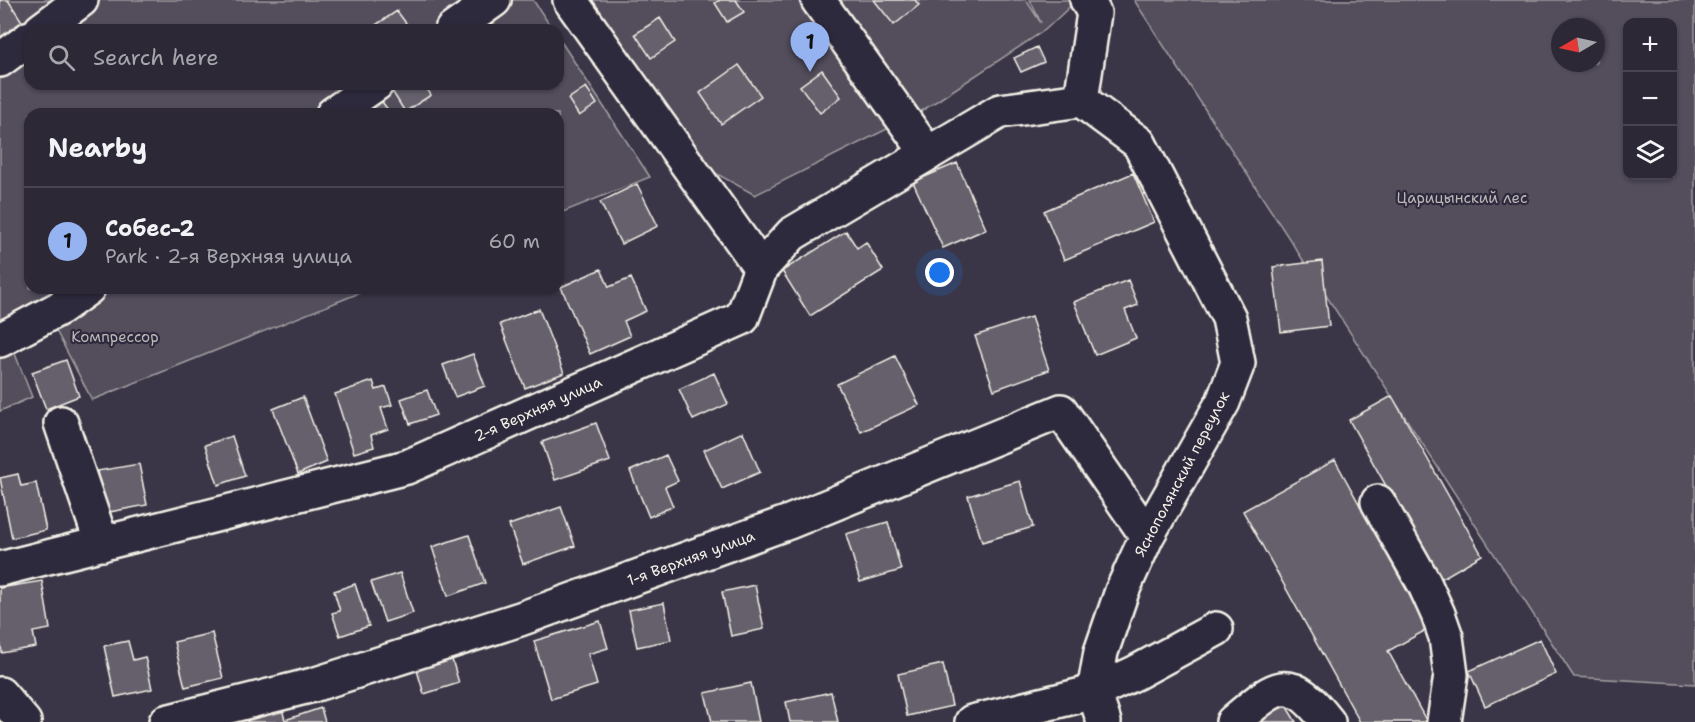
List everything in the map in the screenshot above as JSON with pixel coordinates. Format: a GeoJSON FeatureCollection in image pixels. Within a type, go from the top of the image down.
{"type":"FeatureCollection","features":[{"type":"Feature","properties":{"kind":"street"},"geometry":{"type":"LineString","coordinates":[[49,24],[81,0]]}},
{"type":"Feature","properties":{"kind":"street"},"geometry":{"type":"LineString","coordinates":[[460,24],[494,0]]}},
{"type":"Feature","properties":{"kind":"street"},"geometry":{"type":"LineString","coordinates":[[570,0],[761,268]]}},
{"type":"Feature","properties":{"kind":"street"},"geometry":{"type":"LineString","coordinates":[[819,0],[928,154]]}},
{"type":"Feature","properties":{"kind":"street"},"geometry":{"type":"LineString","coordinates":[[1081,100],[1094,13],[1087,0]]}},
{"type":"Feature","properties":{"kind":"street"},"geometry":{"type":"LineString","coordinates":[[0,60],[24,42]]}},
{"type":"Feature","properties":{"kind":"street"},"geometry":{"type":"LineString","coordinates":[[342,108],[367,90]]}},
{"type":"Feature","properties":{"kind":"street","name":"2-я Верхняя улица"},"geometry":{"type":"LineString","coordinates":[[0,569],[407,467],[742,318],[761,268],[792,234],[1000,111],[1081,100]]}},
{"type":"Feature","properties":{"kind":"street","name":"Яснополянский переулок"},"geometry":{"type":"LineString","coordinates":[[1081,100],[1139,143],[1229,318],[1238,363],[1223,402],[1147,536],[1122,591],[1101,652],[1099,707]]}},
{"type":"Feature","properties":{"kind":"street"},"geometry":{"type":"LineString","coordinates":[[0,340],[60,308],[80,294]]}},
{"type":"Feature","properties":{"kind":"street","name":"1-я Верхняя улица"},"geometry":{"type":"LineString","coordinates":[[166,722],[314,685],[532,615],[789,522],[1062,411],[1147,536]]}},
{"type":"Feature","properties":{"kind":"street"},"geometry":{"type":"LineString","coordinates":[[61,423],[102,544]]}},
{"type":"Feature","properties":{"kind":"street"},"geometry":{"type":"LineString","coordinates":[[1378,502],[1424,583],[1446,637],[1451,675],[1444,722]]}},
{"type":"Feature","properties":{"kind":"street"},"geometry":{"type":"LineString","coordinates":[[972,722],[1099,707],[1135,673],[1216,629]]}},
{"type":"Feature","properties":{"kind":"street"},"geometry":{"type":"LineString","coordinates":[[1233,722],[1269,693],[1281,689],[1299,691],[1312,701],[1328,722]]}},
{"type":"Feature","properties":{"kind":"street"},"geometry":{"type":"LineString","coordinates":[[0,694],[24,722]]}},
{"type":"Feature","properties":{"kind":"green space","name":"Компрессор"},"geometry":{"type":"Polygon","coordinates":[[[0,0],[533,0],[549,24],[24,24],[24,90],[564,90],[564,46],[650,177],[564,212],[564,108],[24,108],[24,294],[357,294],[92,400],[50,319],[10,341],[32,397],[0,411],[0,0]]]}},
{"type":"Feature","properties":{"kind":"green space"},"geometry":{"type":"Polygon","coordinates":[[[590,0],[1026,0],[1041,23],[1030,0],[1077,0],[1045,30],[917,114],[755,195],[708,169],[590,0]]]}},
{"type":"Feature","properties":{"kind":"green space","name":"Царицынский лес"},"geometry":{"type":"Polygon","coordinates":[[[1134,0],[1695,0],[1695,684],[1574,677],[1134,0]]]}},
{"type":"Feature","properties":{"kind":"building"},"geometry":{"type":"Polygon","coordinates":[[[0,0],[8,0],[24,27],[0,43],[0,0]]]}},
{"type":"Feature","properties":{"kind":"building"},"geometry":{"type":"Polygon","coordinates":[[[720,0],[736,0],[744,12],[727,22],[715,3],[720,0]]]}},
{"type":"Feature","properties":{"kind":"building"},"geometry":{"type":"Polygon","coordinates":[[[874,0],[915,0],[919,5],[894,25],[874,0]]]}},
{"type":"Feature","properties":{"kind":"building"},"geometry":{"type":"Polygon","coordinates":[[[397,11],[407,24],[377,24],[397,11]]]}},
{"type":"Feature","properties":{"kind":"building"},"geometry":{"type":"Polygon","coordinates":[[[660,18],[675,42],[651,58],[635,34],[660,18]]]}},
{"type":"Feature","properties":{"kind":"building"},"geometry":{"type":"Polygon","coordinates":[[[1037,47],[1044,62],[1021,72],[1014,58],[1037,47]]]}},
{"type":"Feature","properties":{"kind":"building"},"geometry":{"type":"Polygon","coordinates":[[[739,65],[761,96],[721,124],[700,93],[739,65]]]}},
{"type":"Feature","properties":{"kind":"building"},"geometry":{"type":"Polygon","coordinates":[[[822,70],[841,97],[820,113],[800,86],[822,70]]]}},
{"type":"Feature","properties":{"kind":"building"},"geometry":{"type":"Polygon","coordinates":[[[586,87],[597,104],[579,116],[568,99],[586,87]]]}},
{"type":"Feature","properties":{"kind":"building"},"geometry":{"type":"Polygon","coordinates":[[[428,90],[431,95],[411,108],[403,108],[392,91],[428,90]]]}},
{"type":"Feature","properties":{"kind":"building"},"geometry":{"type":"Polygon","coordinates":[[[380,99],[387,108],[367,108],[380,99]]]}},
{"type":"Feature","properties":{"kind":"building"},"geometry":{"type":"Polygon","coordinates":[[[957,163],[986,229],[943,248],[913,182],[957,163]]]}},
{"type":"Feature","properties":{"kind":"building"},"geometry":{"type":"Polygon","coordinates":[[[1133,173],[1154,222],[1064,260],[1044,211],[1133,173]]]}},
{"type":"Feature","properties":{"kind":"building"},"geometry":{"type":"Polygon","coordinates":[[[637,184],[658,226],[621,244],[600,202],[637,184]]]}},
{"type":"Feature","properties":{"kind":"building"},"geometry":{"type":"Polygon","coordinates":[[[846,231],[857,248],[866,242],[883,270],[810,316],[782,271],[846,231]]]}},
{"type":"Feature","properties":{"kind":"building"},"geometry":{"type":"Polygon","coordinates":[[[1322,261],[1329,326],[1281,332],[1273,267],[1322,261]]]}},
{"type":"Feature","properties":{"kind":"building"},"geometry":{"type":"Polygon","coordinates":[[[601,269],[609,287],[631,278],[646,311],[624,321],[630,336],[590,354],[564,294],[564,286],[601,269]]]}},
{"type":"Feature","properties":{"kind":"building"},"geometry":{"type":"Polygon","coordinates":[[[1128,280],[1138,305],[1125,310],[1136,338],[1095,355],[1074,302],[1128,280]]]}},
{"type":"Feature","properties":{"kind":"building"},"geometry":{"type":"Polygon","coordinates":[[[539,309],[564,373],[525,388],[500,324],[539,309]]]}},
{"type":"Feature","properties":{"kind":"building"},"geometry":{"type":"Polygon","coordinates":[[[1031,317],[1049,370],[994,390],[975,336],[1031,317]]]}},
{"type":"Feature","properties":{"kind":"building"},"geometry":{"type":"Polygon","coordinates":[[[473,354],[485,386],[455,397],[443,365],[473,354]]]}},
{"type":"Feature","properties":{"kind":"building"},"geometry":{"type":"Polygon","coordinates":[[[895,356],[919,405],[861,432],[837,384],[895,356]]]}},
{"type":"Feature","properties":{"kind":"building"},"geometry":{"type":"Polygon","coordinates":[[[66,360],[79,396],[46,409],[32,372],[66,360]]]}},
{"type":"Feature","properties":{"kind":"building"},"geometry":{"type":"Polygon","coordinates":[[[714,373],[728,404],[693,420],[679,389],[714,373]]]}},
{"type":"Feature","properties":{"kind":"building"},"geometry":{"type":"Polygon","coordinates":[[[373,381],[376,390],[386,387],[392,405],[381,408],[388,429],[371,435],[374,447],[354,453],[335,394],[373,381]]]}},
{"type":"Feature","properties":{"kind":"building"},"geometry":{"type":"Polygon","coordinates":[[[427,390],[436,415],[410,424],[401,399],[427,390]]]}},
{"type":"Feature","properties":{"kind":"building"},"geometry":{"type":"Polygon","coordinates":[[[1392,396],[1482,555],[1439,580],[1349,420],[1392,396]]]}},
{"type":"Feature","properties":{"kind":"building"},"geometry":{"type":"Polygon","coordinates":[[[303,397],[327,462],[298,474],[273,409],[303,397]]]}},
{"type":"Feature","properties":{"kind":"building"},"geometry":{"type":"Polygon","coordinates":[[[596,423],[610,461],[555,480],[542,442],[596,423]]]}},
{"type":"Feature","properties":{"kind":"building"},"geometry":{"type":"Polygon","coordinates":[[[743,432],[760,472],[722,489],[704,450],[743,432]]]}},
{"type":"Feature","properties":{"kind":"building"},"geometry":{"type":"Polygon","coordinates":[[[232,436],[245,476],[218,485],[205,445],[232,436]]]}},
{"type":"Feature","properties":{"kind":"building"},"geometry":{"type":"Polygon","coordinates":[[[666,455],[678,481],[665,487],[673,506],[649,517],[630,471],[666,455]]]}},
{"type":"Feature","properties":{"kind":"building"},"geometry":{"type":"Polygon","coordinates":[[[1335,460],[1428,629],[1388,651],[1427,722],[1360,722],[1243,511],[1335,460]]]}},
{"type":"Feature","properties":{"kind":"building"},"geometry":{"type":"Polygon","coordinates":[[[139,464],[147,505],[104,513],[97,471],[139,464]]]}},
{"type":"Feature","properties":{"kind":"building"},"geometry":{"type":"Polygon","coordinates":[[[18,474],[21,486],[36,483],[46,530],[12,538],[0,478],[18,474]]]}},
{"type":"Feature","properties":{"kind":"building"},"geometry":{"type":"Polygon","coordinates":[[[1020,481],[1033,527],[982,542],[968,496],[1020,481]]]}},
{"type":"Feature","properties":{"kind":"building"},"geometry":{"type":"Polygon","coordinates":[[[561,507],[575,546],[523,564],[509,525],[561,507]]]}},
{"type":"Feature","properties":{"kind":"building"},"geometry":{"type":"Polygon","coordinates":[[[888,522],[901,570],[860,582],[846,534],[888,522]]]}},
{"type":"Feature","properties":{"kind":"building"},"geometry":{"type":"Polygon","coordinates":[[[469,535],[485,583],[448,596],[432,547],[469,535]]]}},
{"type":"Feature","properties":{"kind":"building"},"geometry":{"type":"Polygon","coordinates":[[[400,573],[413,613],[385,622],[371,582],[400,573]]]}},
{"type":"Feature","properties":{"kind":"building"},"geometry":{"type":"Polygon","coordinates":[[[42,581],[50,629],[33,632],[36,647],[2,653],[0,588],[42,581]]]}},
{"type":"Feature","properties":{"kind":"building"},"geometry":{"type":"Polygon","coordinates":[[[355,584],[369,626],[340,636],[332,613],[340,611],[334,591],[355,584]]]}},
{"type":"Feature","properties":{"kind":"building"},"geometry":{"type":"Polygon","coordinates":[[[755,585],[764,629],[731,636],[722,592],[755,585]]]}},
{"type":"Feature","properties":{"kind":"building"},"geometry":{"type":"Polygon","coordinates":[[[664,603],[671,640],[637,647],[629,610],[664,603]]]}},
{"type":"Feature","properties":{"kind":"building"},"geometry":{"type":"Polygon","coordinates":[[[600,621],[608,648],[588,654],[597,685],[551,699],[534,641],[600,621]]]}},
{"type":"Feature","properties":{"kind":"building"},"geometry":{"type":"Polygon","coordinates":[[[212,633],[223,678],[185,687],[174,642],[212,633]]]}},
{"type":"Feature","properties":{"kind":"building"},"geometry":{"type":"Polygon","coordinates":[[[1540,639],[1556,674],[1485,706],[1469,671],[1540,639]]]}},
{"type":"Feature","properties":{"kind":"building"},"geometry":{"type":"Polygon","coordinates":[[[128,641],[133,660],[145,657],[152,689],[115,697],[104,646],[128,641]]]}},
{"type":"Feature","properties":{"kind":"building"},"geometry":{"type":"Polygon","coordinates":[[[451,656],[459,683],[424,694],[416,667],[451,656]]]}},
{"type":"Feature","properties":{"kind":"building"},"geometry":{"type":"Polygon","coordinates":[[[943,664],[952,706],[907,716],[898,674],[943,664]]]}},
{"type":"Feature","properties":{"kind":"building"},"geometry":{"type":"Polygon","coordinates":[[[751,683],[759,722],[712,722],[705,693],[751,683]]]}},
{"type":"Feature","properties":{"kind":"building"},"geometry":{"type":"Polygon","coordinates":[[[831,692],[838,722],[790,722],[786,702],[831,692]]]}},
{"type":"Feature","properties":{"kind":"building"},"geometry":{"type":"Polygon","coordinates":[[[1285,704],[1296,722],[1256,722],[1285,704]]]}},
{"type":"Feature","properties":{"kind":"building"},"geometry":{"type":"Polygon","coordinates":[[[321,708],[325,722],[247,722],[247,720],[282,709],[285,720],[321,708]]]}},
{"type":"Feature","properties":{"kind":"place","name":"Собес-2"},"geometry":{"type":"Point","coordinates":[810,72]}}]}
